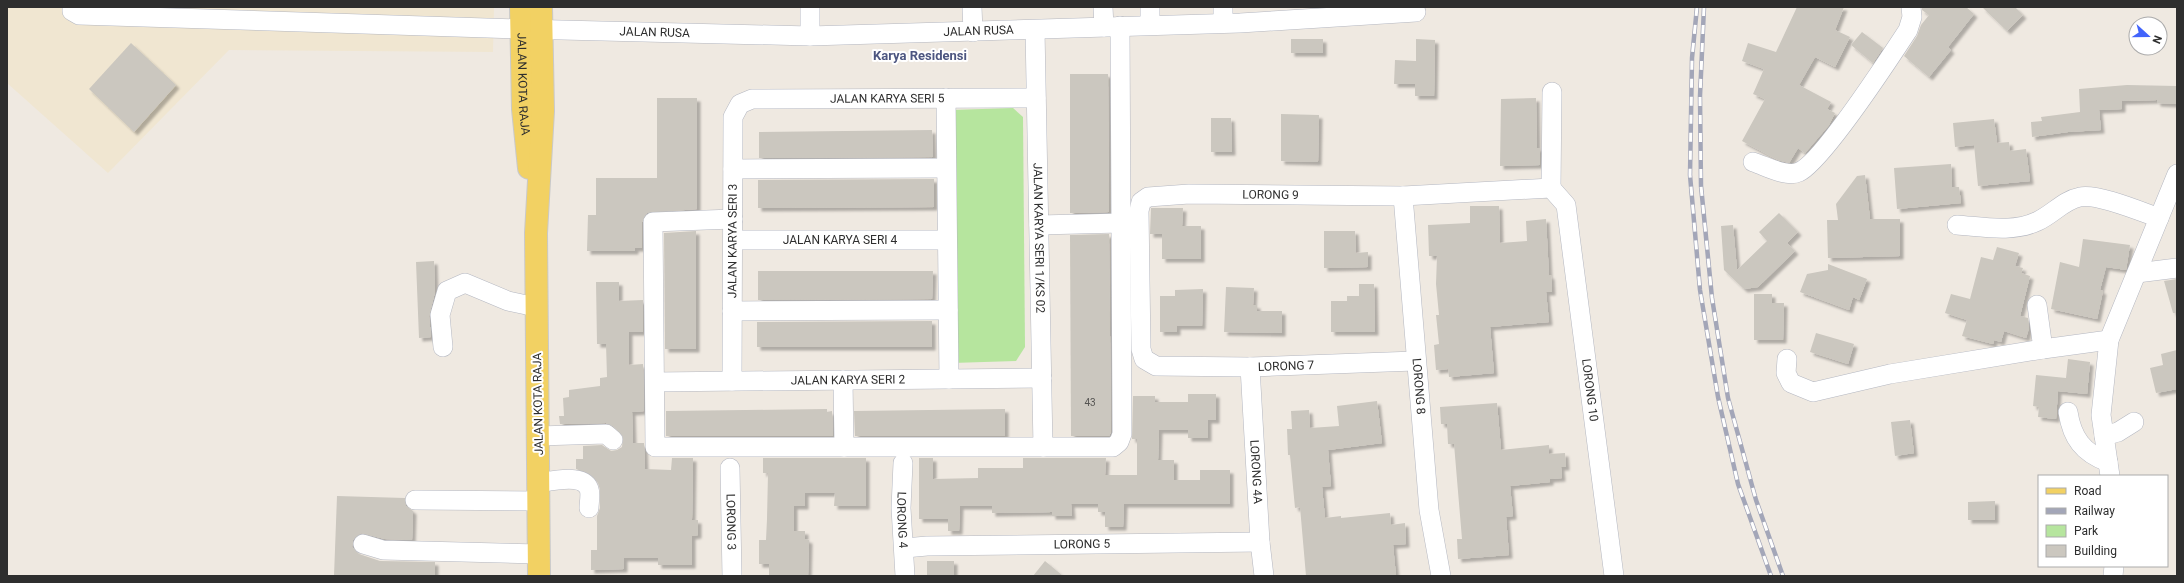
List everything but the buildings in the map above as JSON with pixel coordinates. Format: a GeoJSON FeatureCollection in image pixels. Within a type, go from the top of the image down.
{"type":"FeatureCollection","features":[{"type":"Feature","properties":{"kind":"main road","name":"JALAN KOTA RAJA"},"geometry":{"type":"LineString","coordinates":[[521,7],[531,30],[543,111],[536,232],[539,576]]}},
{"type":"Feature","properties":{"kind":"main road","name":"JALAN KOTA RAJA"},"geometry":{"type":"LineString","coordinates":[[531,30],[541,7]]}},
{"type":"Feature","properties":{"kind":"street","name":"JALAN RUSA"},"geometry":{"type":"LineString","coordinates":[[72,7],[72,11],[79,15],[114,11],[315,15],[531,30],[810,36],[1035,30],[1112,26],[1150,16],[1416,12]]}},
{"type":"Feature","properties":{"kind":"street"},"geometry":{"type":"LineString","coordinates":[[810,7],[810,36]]}},
{"type":"Feature","properties":{"kind":"street"},"geometry":{"type":"LineString","coordinates":[[972,7],[973,32]]}},
{"type":"Feature","properties":{"kind":"street"},"geometry":{"type":"LineString","coordinates":[[733,219],[653,222],[655,448],[1114,447],[1120,442],[1122,434],[1121,223],[1112,26],[1103,7]]}},
{"type":"Feature","properties":{"kind":"street"},"geometry":{"type":"LineString","coordinates":[[1753,162],[1789,174],[1800,172],[1822,151],[1908,30],[1912,17],[1911,7]]}},
{"type":"Feature","properties":{"kind":"street","name":"JALAN KARYA SERI 1/KS 02"},"geometry":{"type":"LineString","coordinates":[[1035,30],[1043,447]]}},
{"type":"Feature","properties":{"kind":"street"},"geometry":{"type":"LineString","coordinates":[[1551,188],[1552,92]]}},
{"type":"Feature","properties":{"kind":"street"},"geometry":{"type":"LineString","coordinates":[[946,98],[949,379]]}},
{"type":"Feature","properties":{"kind":"street","name":"JALAN KARYA SERI 5"},"geometry":{"type":"LineString","coordinates":[[740,104],[752,99],[1036,98]]}},
{"type":"Feature","properties":{"kind":"street","name":"JALAN KARYA SERI 3"},"geometry":{"type":"LineString","coordinates":[[732,381],[732,117],[740,104]]}},
{"type":"Feature","properties":{"kind":"street"},"geometry":{"type":"LineString","coordinates":[[732,169],[946,168]]}},
{"type":"Feature","properties":{"kind":"street"},"geometry":{"type":"LineString","coordinates":[[2109,469],[2101,415],[2109,340],[2177,176]]}},
{"type":"Feature","properties":{"kind":"street","name":"LORONG 9"},"geometry":{"type":"LineString","coordinates":[[1156,366],[1144,359],[1141,350],[1139,211],[1141,202],[1148,197],[1189,194],[1403,196],[1551,188]]}},
{"type":"Feature","properties":{"kind":"street","name":"LORONG 10"},"geometry":{"type":"LineString","coordinates":[[1551,188],[1566,205],[1614,576]]}},
{"type":"Feature","properties":{"kind":"street","name":"LORONG 8"},"geometry":{"type":"LineString","coordinates":[[1403,196],[1415,361],[1429,510],[1440,576]]}},
{"type":"Feature","properties":{"kind":"street"},"geometry":{"type":"LineString","coordinates":[[1957,225],[2019,228],[2039,221],[2062,204],[2081,196],[2109,201],[2159,218]]}},
{"type":"Feature","properties":{"kind":"street"},"geometry":{"type":"LineString","coordinates":[[1039,225],[1121,223]]}},
{"type":"Feature","properties":{"kind":"street","name":"JALAN KARYA SERI 4"},"geometry":{"type":"LineString","coordinates":[[733,240],[947,240]]}},
{"type":"Feature","properties":{"kind":"street"},"geometry":{"type":"LineString","coordinates":[[2137,273],[2177,268]]}},
{"type":"Feature","properties":{"kind":"street"},"geometry":{"type":"LineString","coordinates":[[443,346],[440,315],[447,291],[465,283],[508,301],[536,307]]}},
{"type":"Feature","properties":{"kind":"street"},"geometry":{"type":"LineString","coordinates":[[2037,305],[2043,349]]}},
{"type":"Feature","properties":{"kind":"street"},"geometry":{"type":"LineString","coordinates":[[732,311],[948,310]]}},
{"type":"Feature","properties":{"kind":"street"},"geometry":{"type":"LineString","coordinates":[[1787,359],[1786,372],[1791,383],[1812,392],[1890,374],[2043,349],[2109,340]]}},
{"type":"Feature","properties":{"kind":"street","name":"LORONG 7"},"geometry":{"type":"LineString","coordinates":[[1156,366],[1250,367],[1415,361]]}},
{"type":"Feature","properties":{"kind":"street","name":"LORONG 4A"},"geometry":{"type":"LineString","coordinates":[[1250,367],[1260,542],[1264,576]]}},
{"type":"Feature","properties":{"kind":"street","name":"JALAN KARYA SERI 2"},"geometry":{"type":"LineString","coordinates":[[655,382],[1042,378]]}},
{"type":"Feature","properties":{"kind":"street"},"geometry":{"type":"LineString","coordinates":[[843,380],[844,447]]}},
{"type":"Feature","properties":{"kind":"street"},"geometry":{"type":"LineString","coordinates":[[2068,412],[2070,429],[2078,442],[2109,469]]}},
{"type":"Feature","properties":{"kind":"street"},"geometry":{"type":"LineString","coordinates":[[2104,436],[2118,432],[2134,422]]}},
{"type":"Feature","properties":{"kind":"street"},"geometry":{"type":"LineString","coordinates":[[538,436],[606,434],[613,440]]}},
{"type":"Feature","properties":{"kind":"street","name":"LORONG 4"},"geometry":{"type":"LineString","coordinates":[[903,463],[901,508],[905,548],[905,576]]}},
{"type":"Feature","properties":{"kind":"street","name":"LORONG 3"},"geometry":{"type":"LineString","coordinates":[[730,468],[732,576]]}},
{"type":"Feature","properties":{"kind":"street"},"geometry":{"type":"LineString","coordinates":[[415,500],[539,492],[565,479],[575,480],[585,484],[590,489],[589,508]]}},
{"type":"Feature","properties":{"kind":"street","name":"LORONG 5"},"geometry":{"type":"LineString","coordinates":[[905,548],[927,546],[1260,542]]}},
{"type":"Feature","properties":{"kind":"street"},"geometry":{"type":"LineString","coordinates":[[363,544],[383,550],[539,554]]}},
{"type":"Feature","properties":{"kind":"shaded area"},"geometry":{"type":"Polygon","coordinates":[[[7,7],[494,7],[493,52],[229,50],[108,173],[7,83],[7,7]]]}},
{"type":"Feature","properties":{"kind":"green space"},"geometry":{"type":"Polygon","coordinates":[[[1013,108],[1023,117],[1025,347],[1016,361],[952,363],[951,110],[1013,108]]]}},
{"type":"Feature","properties":{"kind":"railway"},"geometry":{"type":"LineString","coordinates":[[1697,7],[1692,58],[1690,175],[1700,290],[1718,397],[1738,484],[1771,576]]}},
{"type":"Feature","properties":{"kind":"railway"},"geometry":{"type":"LineString","coordinates":[[1704,7],[1700,96],[1701,186],[1712,298],[1728,398],[1756,500],[1783,576]]}},
{"type":"Feature","properties":{"kind":"district","name":"Karya Residensi"},"geometry":{"type":"Point","coordinates":[920,55]}}]}
